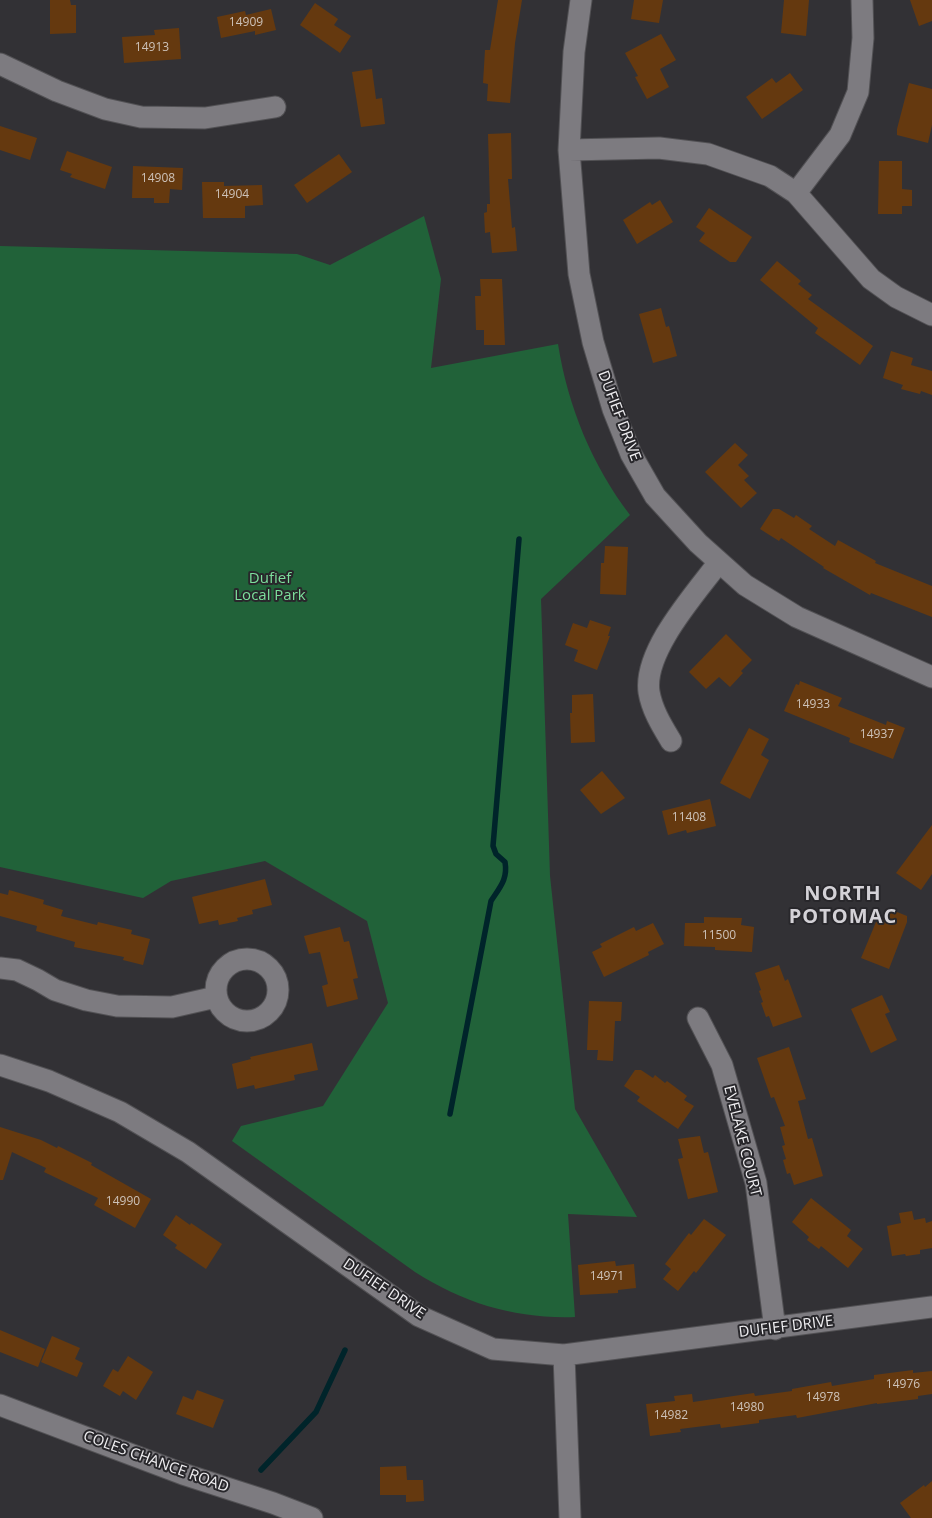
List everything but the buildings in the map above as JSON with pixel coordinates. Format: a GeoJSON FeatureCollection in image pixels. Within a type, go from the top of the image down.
{"type":"FeatureCollection","features":[{"type":"Feature","properties":{"kind":"street","name":"DUFIEF DRIVE"},"geometry":{"type":"LineString","coordinates":[[581,0],[574,52],[569,150],[579,274],[593,342],[613,409],[631,454],[655,496],[698,543],[745,585],[797,617],[932,676]]}},
{"type":"Feature","properties":{"kind":"street"},"geometry":{"type":"LineString","coordinates":[[796,193],[840,135],[858,92],[863,38],[862,0]]}},
{"type":"Feature","properties":{"kind":"street"},"geometry":{"type":"LineString","coordinates":[[0,64],[57,91],[105,109],[141,117],[205,118],[276,108]]}},
{"type":"Feature","properties":{"kind":"street"},"geometry":{"type":"LineString","coordinates":[[569,150],[659,148],[708,154],[770,176],[796,193],[871,279],[896,298],[932,315]]}},
{"type":"Feature","properties":{"kind":"street"},"geometry":{"type":"LineString","coordinates":[[671,740],[658,719],[649,691],[652,664],[670,627],[719,562]]}},
{"type":"Feature","properties":{"kind":"street"},"geometry":{"type":"LineString","coordinates":[[0,968],[18,970],[55,990],[86,1000],[117,1006],[172,1007],[216,997]]}},
{"type":"Feature","properties":{"kind":"street","name":"EVELAKE COURT"},"geometry":{"type":"LineString","coordinates":[[698,1018],[722,1065],[756,1183],[776,1328]]}},
{"type":"Feature","properties":{"kind":"street","name":"DUFIEF DRIVE"},"geometry":{"type":"LineString","coordinates":[[0,1065],[49,1081],[120,1112],[188,1152],[419,1316],[493,1349],[564,1354],[932,1307]]}},
{"type":"Feature","properties":{"kind":"street"},"geometry":{"type":"LineString","coordinates":[[564,1354],[570,1518]]}},
{"type":"Feature","properties":{"kind":"street","name":"COLES CHANCE ROAD"},"geometry":{"type":"LineString","coordinates":[[0,1405],[183,1474],[273,1503],[312,1518]]}},
{"type":"Feature","properties":{"kind":"green space","name":"Dufief Local Park"},"geometry":{"type":"Polygon","coordinates":[[[424,216],[441,279],[431,368],[558,344],[562,367],[575,413],[593,456],[616,496],[630,515],[541,599],[550,876],[575,1109],[637,1217],[568,1214],[575,1317],[554,1317],[512,1312],[472,1301],[453,1293],[415,1272],[232,1141],[241,1126],[323,1106],[388,1003],[367,921],[265,861],[171,881],[143,898],[0,867],[0,246],[297,254],[330,265],[424,216]]]}},
{"type":"Feature","properties":{"kind":"waterway"},"geometry":{"type":"LineString","coordinates":[[450,1114],[491,901],[502,883],[506,868],[505,862],[496,854],[493,846],[519,539]]}},
{"type":"Feature","properties":{"kind":"waterway"},"geometry":{"type":"LineString","coordinates":[[261,1470],[316,1412],[345,1350]]}},
{"type":"Feature","properties":{"kind":"district","name":"NORTH POTOMAC"},"geometry":{"type":"Point","coordinates":[843,906]}}]}
